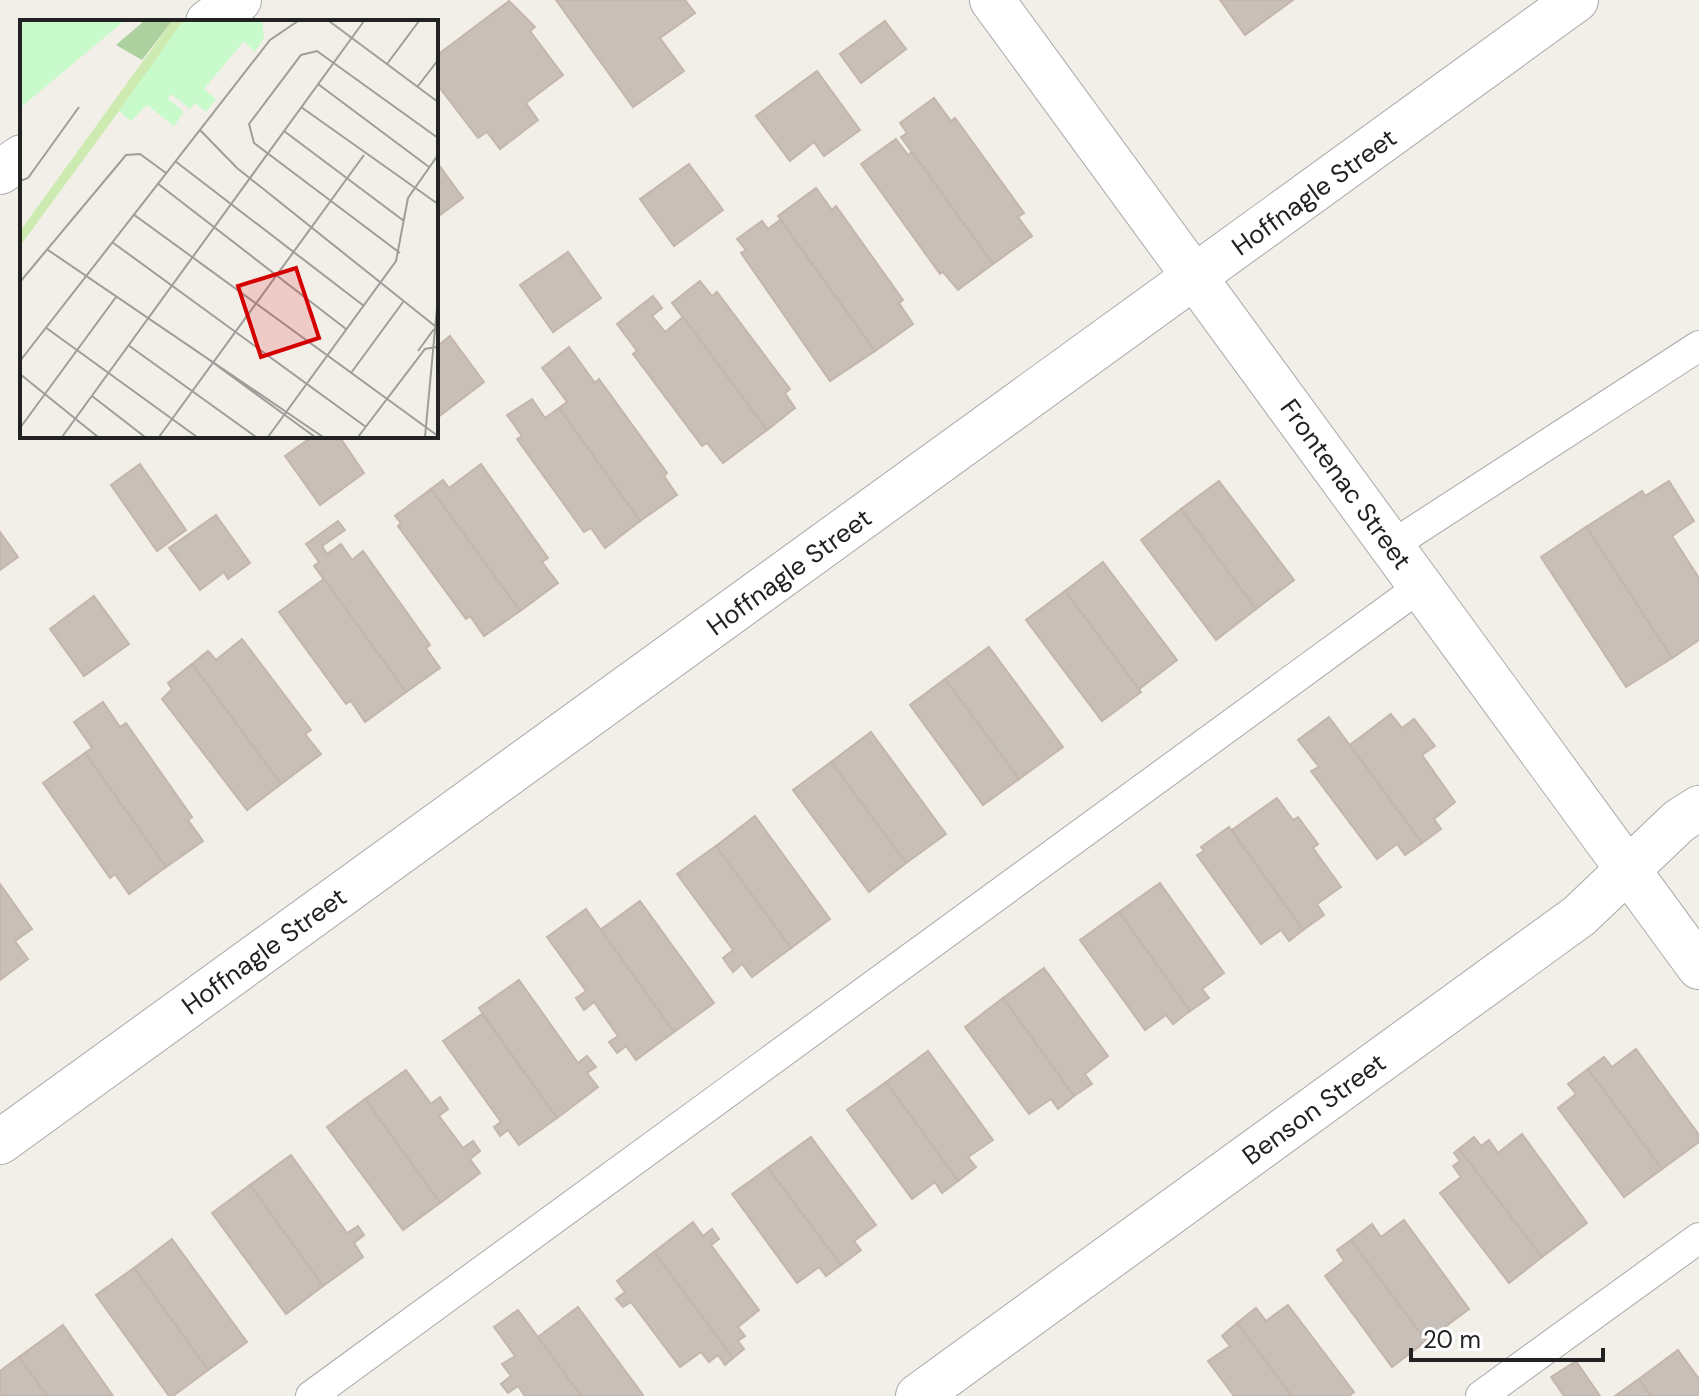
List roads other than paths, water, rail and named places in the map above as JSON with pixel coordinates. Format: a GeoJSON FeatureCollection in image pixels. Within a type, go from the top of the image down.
{"type":"FeatureCollection","features":[{"type":"Feature","properties":{"kind":"street"},"geometry":{"type":"LineString","coordinates":[[211,20],[239,0]]}},
{"type":"Feature","properties":{"kind":"street","name":"Frontenac Street"},"geometry":{"type":"LineString","coordinates":[[992,0],[1699,967]]}},
{"type":"Feature","properties":{"kind":"street","name":"Hoffnagle Street"},"geometry":{"type":"LineString","coordinates":[[0,1142],[1576,0]]}},
{"type":"Feature","properties":{"kind":"street"},"geometry":{"type":"LineString","coordinates":[[0,172],[20,158]]}},
{"type":"Feature","properties":{"kind":"street","name":"Benson Street"},"geometry":{"type":"LineString","coordinates":[[918,1396],[1579,916],[1679,821],[1699,808]]}},
{"type":"Feature","properties":{"kind":"lane"},"geometry":{"type":"LineString","coordinates":[[1391,546],[1699,346]]}},
{"type":"Feature","properties":{"kind":"lane"},"geometry":{"type":"LineString","coordinates":[[311,1396],[1421,586]]}},
{"type":"Feature","properties":{"kind":"lane"},"geometry":{"type":"LineString","coordinates":[[1481,1396],[1699,1238]]}}]}
